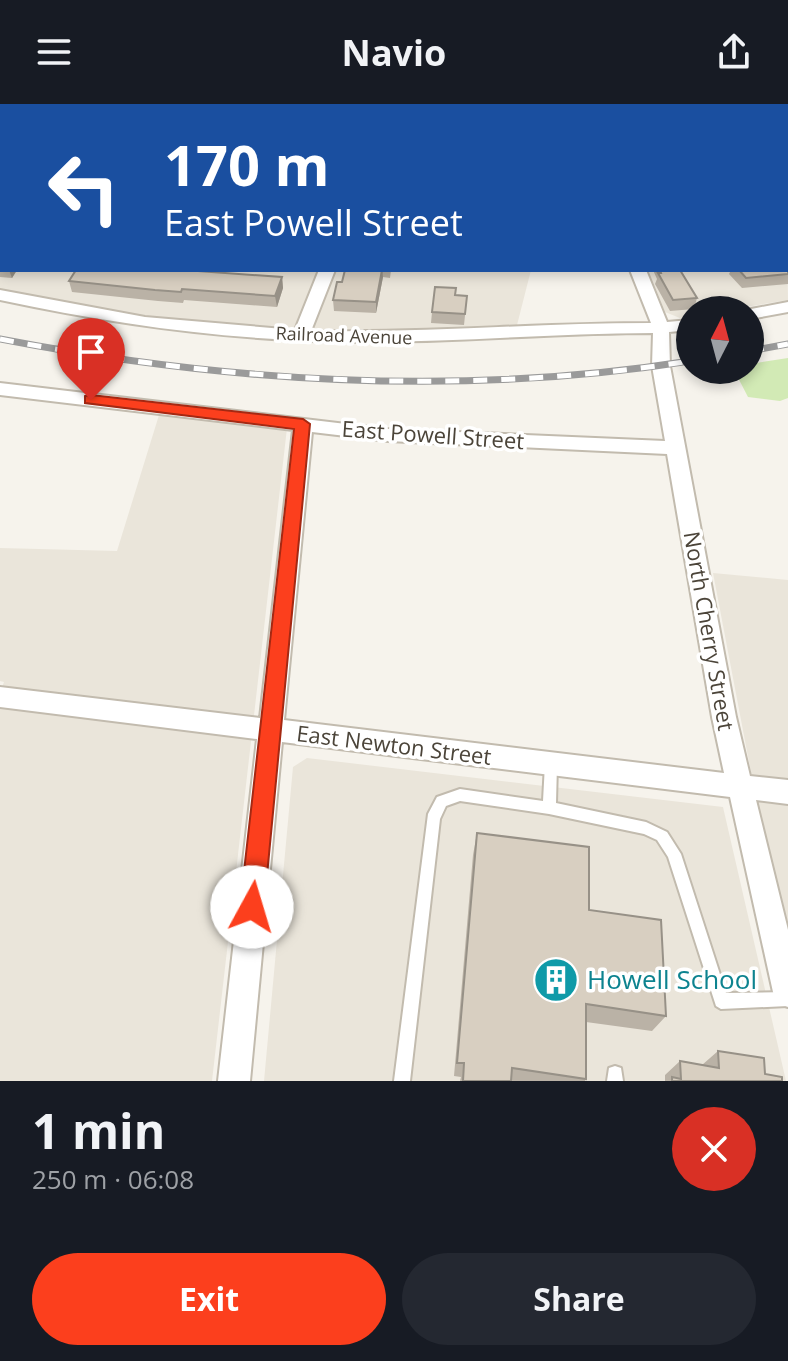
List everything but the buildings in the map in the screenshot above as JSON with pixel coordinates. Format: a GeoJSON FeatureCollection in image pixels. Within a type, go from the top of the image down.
{"type":"FeatureCollection","features":[{"type":"Feature","properties":{"kind":"street"},"geometry":{"type":"LineString","coordinates":[[301,335],[326,272]]}},
{"type":"Feature","properties":{"kind":"street","name":"North Cherry Street"},"geometry":{"type":"LineString","coordinates":[[639,272],[661,328],[661,366],[738,786],[788,992]]}},
{"type":"Feature","properties":{"kind":"street","name":"Railroad Avenue"},"geometry":{"type":"LineString","coordinates":[[0,295],[63,311],[180,327],[301,335],[431,339],[609,327],[676,326]]}},
{"type":"Feature","properties":{"kind":"street"},"geometry":{"type":"LineString","coordinates":[[764,311],[788,307]]}},
{"type":"Feature","properties":{"kind":"street","name":"East Powell Street"},"geometry":{"type":"LineString","coordinates":[[0,389],[429,438],[676,448]]}},
{"type":"Feature","properties":{"kind":"street"},"geometry":{"type":"LineString","coordinates":[[234,1081],[303,424]]}},
{"type":"Feature","properties":{"kind":"street","name":"East Newton Street"},"geometry":{"type":"LineString","coordinates":[[0,697],[788,792]]}},
{"type":"Feature","properties":{"kind":"lane"},"geometry":{"type":"LineString","coordinates":[[549,808],[551,764]]}},
{"type":"Feature","properties":{"kind":"lane"},"geometry":{"type":"LineString","coordinates":[[402,1081],[433,818],[442,801],[460,795],[549,808],[646,828],[662,836],[674,854],[721,1001],[788,999]]}},
{"type":"Feature","properties":{"kind":"shaded area"},"geometry":{"type":"Polygon","coordinates":[[[0,272],[530,272],[516,329],[406,332],[282,329],[72,307],[0,289],[0,272]]]}},
{"type":"Feature","properties":{"kind":"shaded area"},"geometry":{"type":"Polygon","coordinates":[[[649,272],[788,272],[788,300],[764,304],[764,296],[676,296],[676,316],[665,312],[649,272]]]}},
{"type":"Feature","properties":{"kind":"shaded area"},"geometry":{"type":"Polygon","coordinates":[[[159,415],[287,428],[212,1081],[0,1081],[0,693],[4,682],[0,681],[0,548],[117,551],[159,415]]]}},
{"type":"Feature","properties":{"kind":"shaded area"},"geometry":{"type":"Polygon","coordinates":[[[713,573],[788,580],[788,923],[758,809],[713,573]]]}},
{"type":"Feature","properties":{"kind":"shaded area"},"geometry":{"type":"Polygon","coordinates":[[[307,758],[723,807],[786,1081],[264,1081],[293,767],[307,758]]]}},
{"type":"Feature","properties":{"kind":"green space"},"geometry":{"type":"Polygon","coordinates":[[[788,358],[788,398],[780,401],[748,397],[741,384],[764,384],[764,362],[788,358]]]}},
{"type":"Feature","properties":{"kind":"railway"},"geometry":{"type":"LineString","coordinates":[[0,339],[171,366],[344,380],[518,379],[676,363]]}},
{"type":"Feature","properties":{"kind":"railway"},"geometry":{"type":"LineString","coordinates":[[764,348],[788,344]]}},
{"type":"Feature","properties":{"kind":"place","name":"Howell School"},"geometry":{"type":"Point","coordinates":[556,980]}},
{"type":"Feature","properties":{"kind":"route"},"geometry":{"type":"LineString","coordinates":[[91,400],[303,424],[252,907]]}}]}
